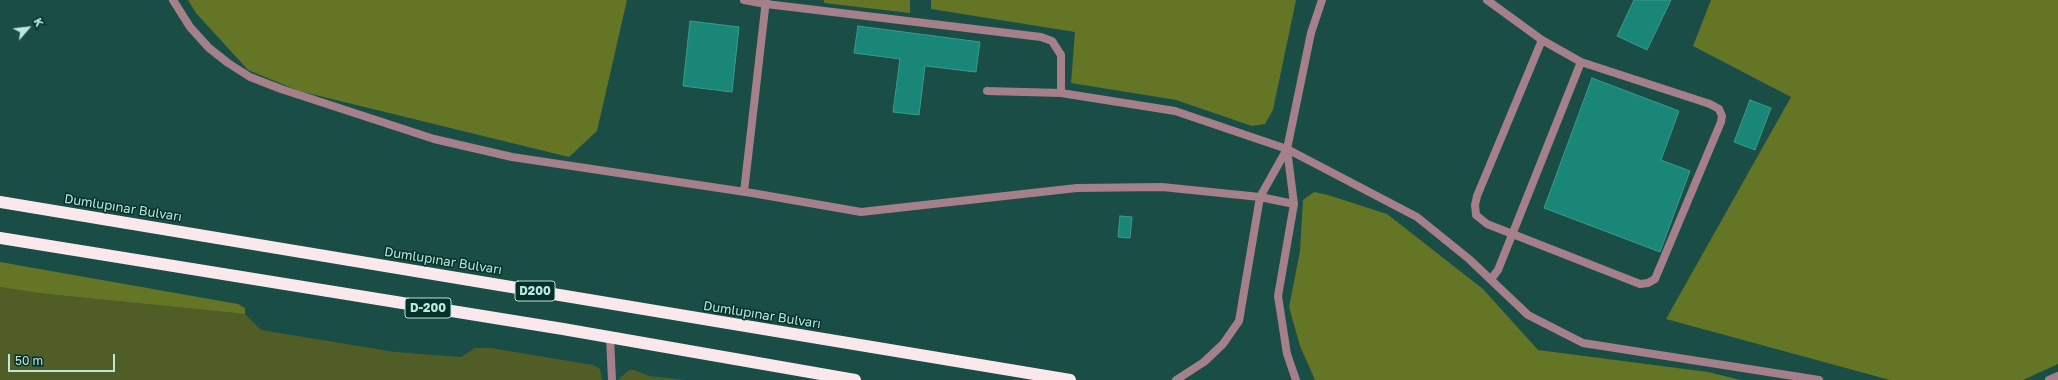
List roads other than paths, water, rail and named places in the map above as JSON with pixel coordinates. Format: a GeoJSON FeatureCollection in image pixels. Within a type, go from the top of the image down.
{"type":"FeatureCollection","features":[{"type":"Feature","properties":{"kind":"highway","name":"Dumlupınar Bulvarı"},"geometry":{"type":"LineString","coordinates":[[0,202],[1070,380]]}},
{"type":"Feature","properties":{"kind":"highway","name":"D-200"},"geometry":{"type":"LineString","coordinates":[[0,238],[610,338],[855,380]]}},
{"type":"Feature","properties":{"kind":"lane"},"geometry":{"type":"LineString","coordinates":[[173,0],[190,27],[209,48],[228,63],[250,77],[434,139],[512,157],[744,192],[861,212],[1076,188],[1162,187],[1260,197],[1294,204]]}},
{"type":"Feature","properties":{"kind":"lane"},"geometry":{"type":"LineString","coordinates":[[744,0],[1042,37],[1052,41],[1062,55],[1061,92]]}},
{"type":"Feature","properties":{"kind":"lane"},"geometry":{"type":"LineString","coordinates":[[1176,380],[1204,362],[1223,344],[1239,321],[1260,197],[1287,149],[1311,33],[1322,0]]}},
{"type":"Feature","properties":{"kind":"lane"},"geometry":{"type":"LineString","coordinates":[[1487,0],[1542,40],[1581,62],[1710,104],[1719,109],[1722,116],[1721,122],[1655,278],[1648,283],[1640,284],[1487,224],[1476,215],[1475,205],[1542,40]]}},
{"type":"Feature","properties":{"kind":"lane"},"geometry":{"type":"LineString","coordinates":[[744,192],[766,2]]}},
{"type":"Feature","properties":{"kind":"lane"},"geometry":{"type":"LineString","coordinates":[[1491,279],[1498,270],[1581,62]]}},
{"type":"Feature","properties":{"kind":"lane"},"geometry":{"type":"LineString","coordinates":[[987,91],[1061,92],[1175,112],[1287,149],[1416,217],[1469,259],[1528,315],[1583,343],[1819,380]]}},
{"type":"Feature","properties":{"kind":"lane"},"geometry":{"type":"LineString","coordinates":[[1287,149],[1294,204],[1278,296],[1287,354],[1296,380]]}},
{"type":"Feature","properties":{"kind":"lane"},"geometry":{"type":"LineString","coordinates":[[610,338],[612,380]]}},
{"type":"Feature","properties":{"kind":"lane"},"geometry":{"type":"LineString","coordinates":[[2049,380],[2058,376]]}}]}
